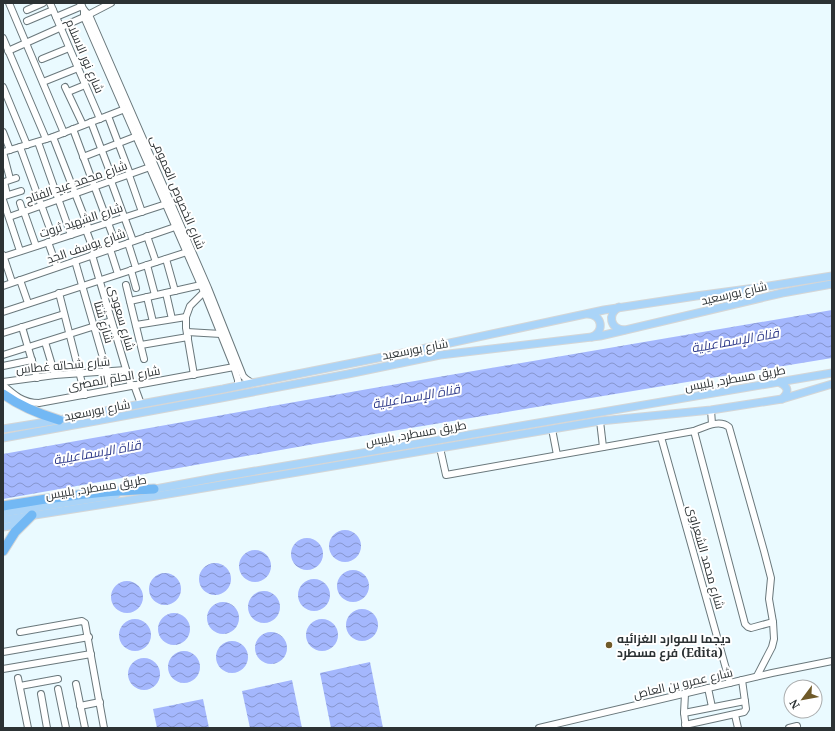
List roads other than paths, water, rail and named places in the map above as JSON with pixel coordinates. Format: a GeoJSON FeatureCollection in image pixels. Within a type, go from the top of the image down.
{"type":"FeatureCollection","features":[{"type":"Feature","properties":{"kind":"highway"},"geometry":{"type":"LineString","coordinates":[[3,394],[30,410],[59,420]]}},
{"type":"Feature","properties":{"kind":"highway"},"geometry":{"type":"LineString","coordinates":[[3,506],[42,499],[127,490],[154,489]]}},
{"type":"Feature","properties":{"kind":"highway"},"geometry":{"type":"LineString","coordinates":[[3,551],[15,532],[28,516]]}},
{"type":"Feature","properties":{"kind":"main road","name":"شارع بورسعيد"},"geometry":{"type":"LineString","coordinates":[[3,429],[216,391],[252,382],[403,353],[620,307],[832,276]]}},
{"type":"Feature","properties":{"kind":"main road","name":"شارع بورسعيد"},"geometry":{"type":"LineString","coordinates":[[3,438],[348,374],[440,355],[592,337],[782,293],[832,284]]}},
{"type":"Feature","properties":{"kind":"main road"},"geometry":{"type":"LineString","coordinates":[[620,307],[614,312],[611,319],[614,326],[620,330],[624,330]]}},
{"type":"Feature","properties":{"kind":"main road"},"geometry":{"type":"LineString","coordinates":[[588,314],[595,316],[600,322],[600,329],[592,337]]}},
{"type":"Feature","properties":{"kind":"main road","name":"طريق مسطرد, بلبيس"},"geometry":{"type":"LineString","coordinates":[[3,514],[832,373]]}},
{"type":"Feature","properties":{"kind":"main road"},"geometry":{"type":"LineString","coordinates":[[779,382],[786,387],[787,391],[786,395],[782,399]]}},
{"type":"Feature","properties":{"kind":"main road","name":"طريق مسطرد, بلبيس"},"geometry":{"type":"LineString","coordinates":[[3,520],[156,496],[600,420],[711,410],[782,399],[832,384]]}},
{"type":"Feature","properties":{"kind":"main road"},"geometry":{"type":"LineString","coordinates":[[3,528],[13,526],[28,516]]}},
{"type":"Feature","properties":{"kind":"street"},"geometry":{"type":"LineString","coordinates":[[9,3],[64,132]]}},
{"type":"Feature","properties":{"kind":"street"},"geometry":{"type":"LineString","coordinates":[[27,10],[43,3]]}},
{"type":"Feature","properties":{"kind":"street","name":"شارع نور الاسلام"},"geometry":{"type":"LineString","coordinates":[[50,3],[100,119]]}},
{"type":"Feature","properties":{"kind":"street"},"geometry":{"type":"LineString","coordinates":[[8,51],[87,16],[104,5],[111,3]]}},
{"type":"Feature","properties":{"kind":"street"},"geometry":{"type":"LineString","coordinates":[[56,17],[82,6]]}},
{"type":"Feature","properties":{"kind":"street","name":"شارع الخصوص العمومى"},"geometry":{"type":"LineString","coordinates":[[82,6],[243,376],[252,382]]}},
{"type":"Feature","properties":{"kind":"street"},"geometry":{"type":"LineString","coordinates":[[27,20],[52,10]]}},
{"type":"Feature","properties":{"kind":"street","name":"شارع الخصوص العمومى"},"geometry":{"type":"LineString","coordinates":[[87,16],[175,227],[201,284],[206,290],[234,367],[238,380],[238,386]]}},
{"type":"Feature","properties":{"kind":"street"},"geometry":{"type":"LineString","coordinates":[[3,38],[46,139]]}},
{"type":"Feature","properties":{"kind":"street"},"geometry":{"type":"LineString","coordinates":[[42,59],[69,48]]}},
{"type":"Feature","properties":{"kind":"street"},"geometry":{"type":"LineString","coordinates":[[43,82],[78,68]]}},
{"type":"Feature","properties":{"kind":"street"},"geometry":{"type":"LineString","coordinates":[[83,125],[67,90],[85,85]]}},
{"type":"Feature","properties":{"kind":"street"},"geometry":{"type":"LineString","coordinates":[[3,86],[27,145]]}},
{"type":"Feature","properties":{"kind":"street"},"geometry":{"type":"LineString","coordinates":[[20,251],[4,201],[3,182],[13,178],[3,152],[53,137],[125,109]]}},
{"type":"Feature","properties":{"kind":"street"},"geometry":{"type":"LineString","coordinates":[[108,116],[130,174],[142,212]]}},
{"type":"Feature","properties":{"kind":"street"},"geometry":{"type":"LineString","coordinates":[[90,122],[125,217],[136,288]]}},
{"type":"Feature","properties":{"kind":"street"},"geometry":{"type":"LineString","coordinates":[[73,129],[117,247]]}},
{"type":"Feature","properties":{"kind":"street"},"geometry":{"type":"LineString","coordinates":[[3,132],[10,150]]}},
{"type":"Feature","properties":{"kind":"street"},"geometry":{"type":"LineString","coordinates":[[84,157],[137,136]]}},
{"type":"Feature","properties":{"kind":"street","name":"شارع سعودى"},"geometry":{"type":"LineString","coordinates":[[53,137],[76,193],[88,229],[99,280],[111,321],[126,360],[126,370],[141,404]]}},
{"type":"Feature","properties":{"kind":"street"},"geometry":{"type":"LineString","coordinates":[[38,142],[71,235]]}},
{"type":"Feature","properties":{"kind":"street"},"geometry":{"type":"LineString","coordinates":[[20,147],[41,206],[57,267]]}},
{"type":"Feature","properties":{"kind":"street","name":"شارع محمد عبد الفتاح"},"geometry":{"type":"LineString","coordinates":[[9,217],[150,167]]}},
{"type":"Feature","properties":{"kind":"street"},"geometry":{"type":"LineString","coordinates":[[4,201],[21,191]]}},
{"type":"Feature","properties":{"kind":"street"},"geometry":{"type":"LineString","coordinates":[[20,203],[36,246]]}},
{"type":"Feature","properties":{"kind":"street","name":"شارع الشهيد ثروت"},"geometry":{"type":"LineString","coordinates":[[3,256],[166,204]]}},
{"type":"Feature","properties":{"kind":"street","name":"شارع يوسف الجد"},"geometry":{"type":"LineString","coordinates":[[3,286],[175,227]]}},
{"type":"Feature","properties":{"kind":"street"},"geometry":{"type":"LineString","coordinates":[[147,236],[156,262]]}},
{"type":"Feature","properties":{"kind":"street"},"geometry":{"type":"LineString","coordinates":[[110,249],[118,274]]}},
{"type":"Feature","properties":{"kind":"street"},"geometry":{"type":"LineString","coordinates":[[3,312],[187,252]]}},
{"type":"Feature","properties":{"kind":"street"},"geometry":{"type":"LineString","coordinates":[[3,256],[12,282]]}},
{"type":"Feature","properties":{"kind":"street"},"geometry":{"type":"LineString","coordinates":[[166,259],[176,290]]}},
{"type":"Feature","properties":{"kind":"street","name":"شارع شتا"},"geometry":{"type":"LineString","coordinates":[[74,261],[112,390]]}},
{"type":"Feature","properties":{"kind":"street"},"geometry":{"type":"LineString","coordinates":[[147,265],[155,295]]}},
{"type":"Feature","properties":{"kind":"street"},"geometry":{"type":"LineString","coordinates":[[20,280],[28,303]]}},
{"type":"Feature","properties":{"kind":"street"},"geometry":{"type":"LineString","coordinates":[[130,301],[201,284]]}},
{"type":"Feature","properties":{"kind":"street"},"geometry":{"type":"LineString","coordinates":[[126,285],[144,359]]}},
{"type":"Feature","properties":{"kind":"street"},"geometry":{"type":"LineString","coordinates":[[194,375],[187,335],[186,317],[190,306],[206,290]]}},
{"type":"Feature","properties":{"kind":"street"},"geometry":{"type":"LineString","coordinates":[[59,293],[84,395]]}},
{"type":"Feature","properties":{"kind":"street"},"geometry":{"type":"LineString","coordinates":[[166,293],[172,319]]}},
{"type":"Feature","properties":{"kind":"street"},"geometry":{"type":"LineString","coordinates":[[148,297],[154,322]]}},
{"type":"Feature","properties":{"kind":"street"},"geometry":{"type":"LineString","coordinates":[[3,333],[64,314]]}},
{"type":"Feature","properties":{"kind":"street"},"geometry":{"type":"LineString","coordinates":[[136,325],[186,317]]}},
{"type":"Feature","properties":{"kind":"street"},"geometry":{"type":"LineString","coordinates":[[3,355],[111,321]]}},
{"type":"Feature","properties":{"kind":"street"},"geometry":{"type":"LineString","coordinates":[[22,327],[37,378]]}},
{"type":"Feature","properties":{"kind":"street"},"geometry":{"type":"LineString","coordinates":[[141,345],[187,335],[221,334]]}},
{"type":"Feature","properties":{"kind":"street"},"geometry":{"type":"LineString","coordinates":[[45,342],[55,375]]}},
{"type":"Feature","properties":{"kind":"street"},"geometry":{"type":"LineString","coordinates":[[3,366],[32,360]]}},
{"type":"Feature","properties":{"kind":"street","name":"شارع الحلم المصرى"},"geometry":{"type":"LineString","coordinates":[[3,385],[18,398],[28,402],[39,403],[234,367]]}},
{"type":"Feature","properties":{"kind":"street","name":"شارع شحاته غطاس"},"geometry":{"type":"LineString","coordinates":[[3,382],[55,375],[126,370]]}},
{"type":"Feature","properties":{"kind":"street"},"geometry":{"type":"LineString","coordinates":[[711,410],[712,424]]}},
{"type":"Feature","properties":{"kind":"street"},"geometry":{"type":"LineString","coordinates":[[600,420],[603,444]]}},
{"type":"Feature","properties":{"kind":"street"},"geometry":{"type":"LineString","coordinates":[[440,448],[446,475],[556,452],[603,444],[661,437],[694,431],[712,424],[726,424],[730,427],[771,578],[769,599],[774,640],[757,676]]}},
{"type":"Feature","properties":{"kind":"street"},"geometry":{"type":"LineString","coordinates":[[552,429],[556,452]]}},
{"type":"Feature","properties":{"kind":"street"},"geometry":{"type":"LineString","coordinates":[[694,431],[745,624],[751,628],[773,622]]}},
{"type":"Feature","properties":{"kind":"street","name":"شارع محمد الشعراوى"},"geometry":{"type":"LineString","coordinates":[[661,437],[730,683]]}},
{"type":"Feature","properties":{"kind":"street"},"geometry":{"type":"LineString","coordinates":[[20,632],[82,621],[86,623],[104,728]]}},
{"type":"Feature","properties":{"kind":"street"},"geometry":{"type":"LineString","coordinates":[[3,652],[89,637]]}},
{"type":"Feature","properties":{"kind":"street"},"geometry":{"type":"LineString","coordinates":[[3,669],[91,654]]}},
{"type":"Feature","properties":{"kind":"street","name":"شارع عمرو بن العاص"},"geometry":{"type":"LineString","coordinates":[[539,728],[565,725],[757,676],[832,661]]}},
{"type":"Feature","properties":{"kind":"street"},"geometry":{"type":"LineString","coordinates":[[18,678],[28,728]]}},
{"type":"Feature","properties":{"kind":"street"},"geometry":{"type":"LineString","coordinates":[[20,686],[58,679]]}},
{"type":"Feature","properties":{"kind":"street"},"geometry":{"type":"LineString","coordinates":[[685,694],[684,712],[686,726],[735,715],[746,711],[742,680]]}},
{"type":"Feature","properties":{"kind":"street"},"geometry":{"type":"LineString","coordinates":[[76,684],[85,728]]}},
{"type":"Feature","properties":{"kind":"street"},"geometry":{"type":"LineString","coordinates":[[708,688],[712,707]]}},
{"type":"Feature","properties":{"kind":"street"},"geometry":{"type":"LineString","coordinates":[[58,689],[66,728]]}},
{"type":"Feature","properties":{"kind":"street"},"geometry":{"type":"LineString","coordinates":[[41,694],[47,728]]}},
{"type":"Feature","properties":{"kind":"street"},"geometry":{"type":"LineString","coordinates":[[684,712],[745,701]]}},
{"type":"Feature","properties":{"kind":"street"},"geometry":{"type":"LineString","coordinates":[[80,706],[100,702]]}},
{"type":"Feature","properties":{"kind":"street"},"geometry":{"type":"LineString","coordinates":[[735,715],[738,728]]}},
{"type":"Feature","properties":{"kind":"street"},"geometry":{"type":"LineString","coordinates":[[790,728],[797,726]]}},
{"type":"Feature","properties":{"kind":"water","name":"قناة الإسماعيلية"},"geometry":{"type":"Polygon","coordinates":[[[832,310],[832,358],[320,443],[3,499],[3,454],[368,389],[832,310]]]}},
{"type":"Feature","properties":{"kind":"water"},"geometry":{"type":"Polygon","coordinates":[[[345,530],[356,535],[361,546],[356,557],[345,562],[334,557],[329,546],[334,535],[345,530]]]}},
{"type":"Feature","properties":{"kind":"water"},"geometry":{"type":"Polygon","coordinates":[[[307,538],[318,543],[323,554],[318,565],[307,570],[296,565],[291,554],[296,543],[307,538]]]}},
{"type":"Feature","properties":{"kind":"water"},"geometry":{"type":"Polygon","coordinates":[[[255,550],[266,555],[271,566],[266,577],[255,582],[244,577],[239,566],[244,555],[255,550]]]}},
{"type":"Feature","properties":{"kind":"water"},"geometry":{"type":"Polygon","coordinates":[[[215,563],[226,568],[231,579],[226,590],[215,595],[204,590],[199,579],[204,568],[215,563]]]}},
{"type":"Feature","properties":{"kind":"water"},"geometry":{"type":"Polygon","coordinates":[[[353,570],[364,575],[369,586],[364,597],[353,602],[342,597],[337,586],[342,575],[353,570]]]}},
{"type":"Feature","properties":{"kind":"water"},"geometry":{"type":"Polygon","coordinates":[[[165,573],[176,578],[181,589],[176,600],[165,605],[154,600],[149,589],[154,578],[165,573]]]}},
{"type":"Feature","properties":{"kind":"water"},"geometry":{"type":"Polygon","coordinates":[[[314,579],[325,584],[330,595],[325,606],[314,611],[303,606],[298,595],[303,584],[314,579]]]}},
{"type":"Feature","properties":{"kind":"water"},"geometry":{"type":"Polygon","coordinates":[[[127,581],[138,586],[143,597],[138,608],[127,613],[116,608],[111,597],[116,586],[127,581]]]}},
{"type":"Feature","properties":{"kind":"water"},"geometry":{"type":"Polygon","coordinates":[[[264,591],[275,596],[280,607],[275,618],[264,623],[253,618],[248,607],[253,596],[264,591]]]}},
{"type":"Feature","properties":{"kind":"water"},"geometry":{"type":"Polygon","coordinates":[[[223,602],[234,607],[239,618],[234,629],[223,634],[212,629],[207,618],[212,607],[223,602]]]}},
{"type":"Feature","properties":{"kind":"water"},"geometry":{"type":"Polygon","coordinates":[[[362,609],[373,614],[378,625],[373,636],[362,641],[351,636],[346,625],[351,614],[362,609]]]}},
{"type":"Feature","properties":{"kind":"water"},"geometry":{"type":"Polygon","coordinates":[[[174,613],[185,618],[190,629],[185,640],[174,645],[163,640],[158,629],[163,618],[174,613]]]}},
{"type":"Feature","properties":{"kind":"water"},"geometry":{"type":"Polygon","coordinates":[[[135,619],[146,624],[151,635],[146,646],[135,651],[124,646],[119,635],[124,624],[135,619]]]}},
{"type":"Feature","properties":{"kind":"water"},"geometry":{"type":"Polygon","coordinates":[[[322,619],[333,624],[338,635],[333,646],[322,651],[311,646],[306,635],[311,624],[322,619]]]}},
{"type":"Feature","properties":{"kind":"water"},"geometry":{"type":"Polygon","coordinates":[[[271,632],[282,637],[287,648],[282,659],[271,664],[260,659],[255,648],[260,637],[271,632]]]}},
{"type":"Feature","properties":{"kind":"water"},"geometry":{"type":"Polygon","coordinates":[[[232,641],[243,646],[248,657],[243,668],[232,673],[221,668],[216,657],[221,646],[232,641]]]}},
{"type":"Feature","properties":{"kind":"water"},"geometry":{"type":"Polygon","coordinates":[[[184,651],[195,656],[200,667],[195,678],[184,683],[173,678],[168,667],[173,656],[184,651]]]}},
{"type":"Feature","properties":{"kind":"water"},"geometry":{"type":"Polygon","coordinates":[[[144,658],[155,663],[160,674],[155,685],[144,690],[133,685],[128,674],[133,663],[144,658]]]}},
{"type":"Feature","properties":{"kind":"water"},"geometry":{"type":"Polygon","coordinates":[[[370,662],[383,728],[331,728],[320,673],[370,662]]]}},
{"type":"Feature","properties":{"kind":"water"},"geometry":{"type":"Polygon","coordinates":[[[292,680],[302,728],[250,728],[242,691],[292,680]]]}},
{"type":"Feature","properties":{"kind":"water"},"geometry":{"type":"Polygon","coordinates":[[[203,699],[209,728],[157,728],[153,709],[203,699]]]}},
{"type":"Feature","properties":{"kind":"place","name":"ديجما للموارد الغزائيه فرع مسطرد (Edita)"},"geometry":{"type":"Point","coordinates":[609,645]}}]}
